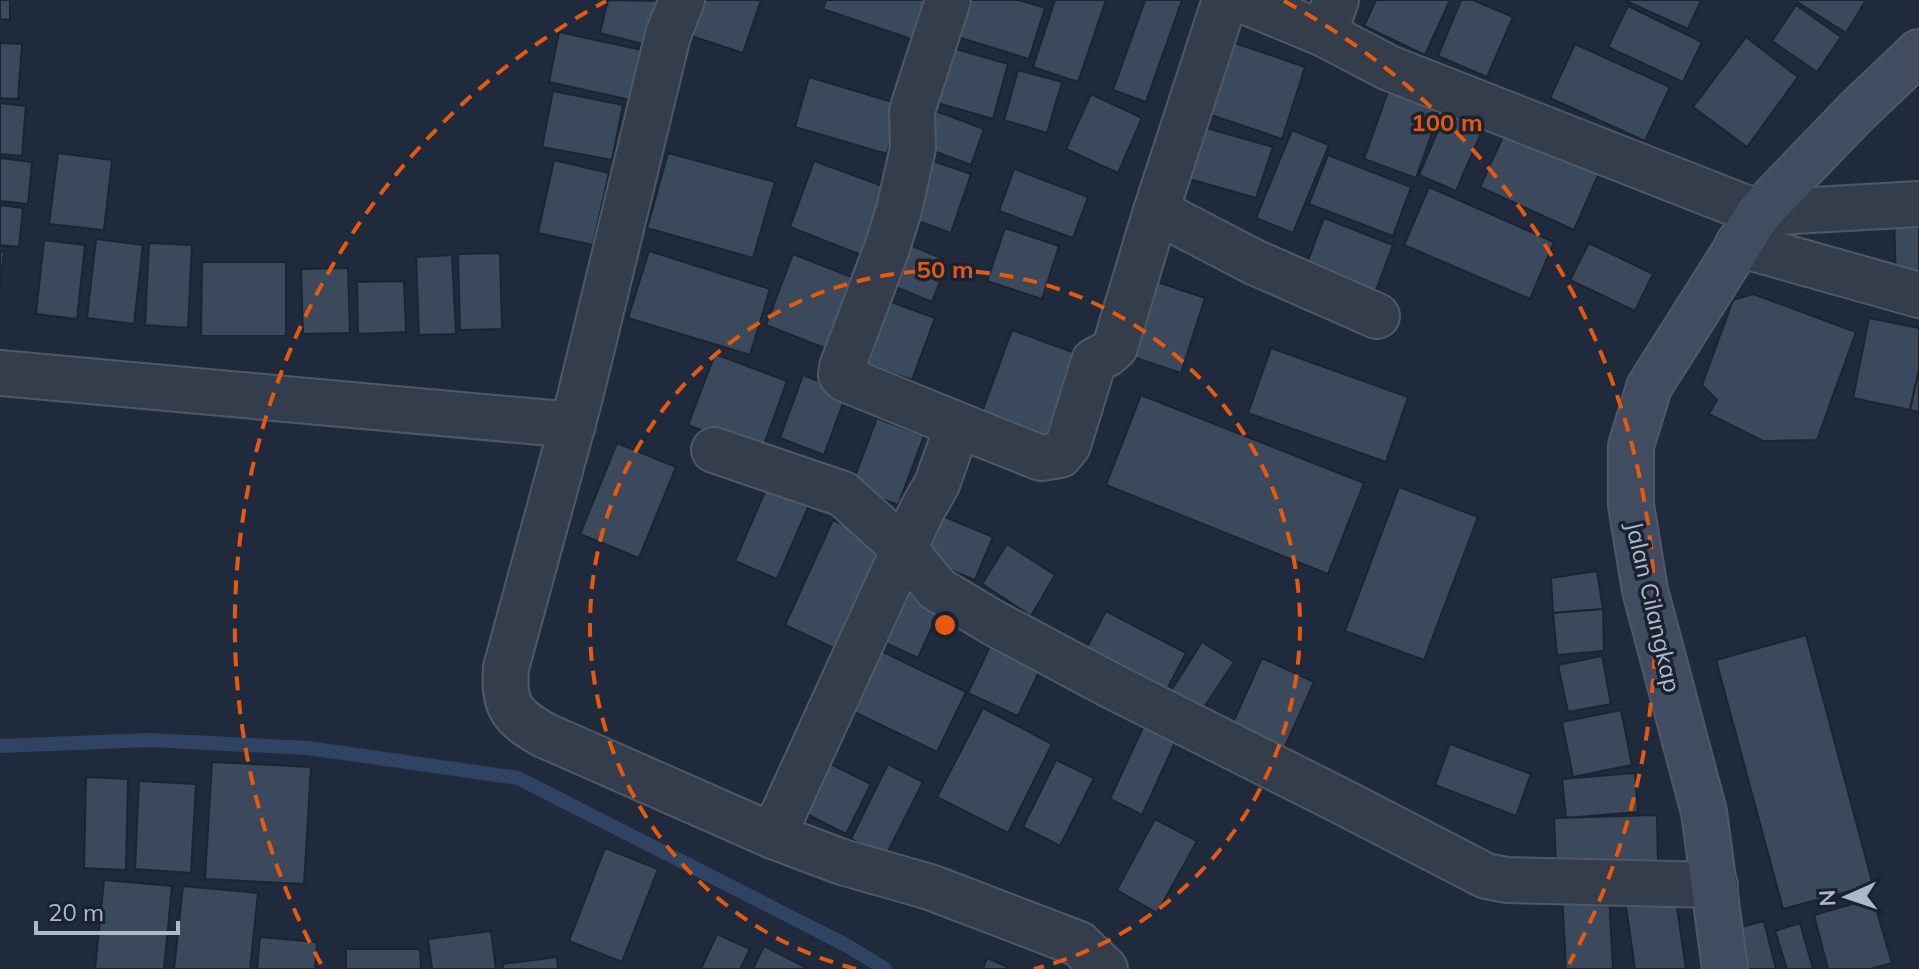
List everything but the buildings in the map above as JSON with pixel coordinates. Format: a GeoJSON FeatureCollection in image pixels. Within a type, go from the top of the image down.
{"type":"FeatureCollection","features":[{"type":"Feature","properties":{"kind":"street"},"geometry":{"type":"LineString","coordinates":[[682,0],[668,35],[573,425],[506,668],[504,690],[512,711],[525,725],[544,735],[773,836],[842,862],[930,887],[1079,944],[1105,969]]}},
{"type":"Feature","properties":{"kind":"street"},"geometry":{"type":"LineString","coordinates":[[948,0],[912,111],[913,148],[899,210],[841,375],[1041,458],[1060,455],[1068,445],[1094,361],[1115,347],[1225,0]]}},
{"type":"Feature","properties":{"kind":"street"},"geometry":{"type":"LineString","coordinates":[[1242,0],[1330,17],[1389,68],[1748,228],[1919,295]]}},
{"type":"Feature","properties":{"kind":"street","name":"Jalan Cilangkap"},"geometry":{"type":"LineString","coordinates":[[1725,969],[1704,812],[1645,590],[1631,505],[1631,446],[1649,387],[1748,228],[1856,112],[1919,52]]}},
{"type":"Feature","properties":{"kind":"street"},"geometry":{"type":"LineString","coordinates":[[1748,228],[1919,204]]}},
{"type":"Feature","properties":{"kind":"street"},"geometry":{"type":"LineString","coordinates":[[1156,211],[1254,262],[1377,316]]}},
{"type":"Feature","properties":{"kind":"street"},"geometry":{"type":"LineString","coordinates":[[0,373],[573,425]]}},
{"type":"Feature","properties":{"kind":"street"},"geometry":{"type":"LineString","coordinates":[[773,836],[922,510],[937,484],[958,425]]}},
{"type":"Feature","properties":{"kind":"street"},"geometry":{"type":"LineString","coordinates":[[714,450],[843,494],[905,550],[937,589],[1004,629],[1486,876],[1554,882],[1715,885]]}},
{"type":"Feature","properties":{"kind":"waterway"},"geometry":{"type":"LineString","coordinates":[[0,746],[150,740],[308,748],[518,778],[846,945],[885,969]]}}]}
